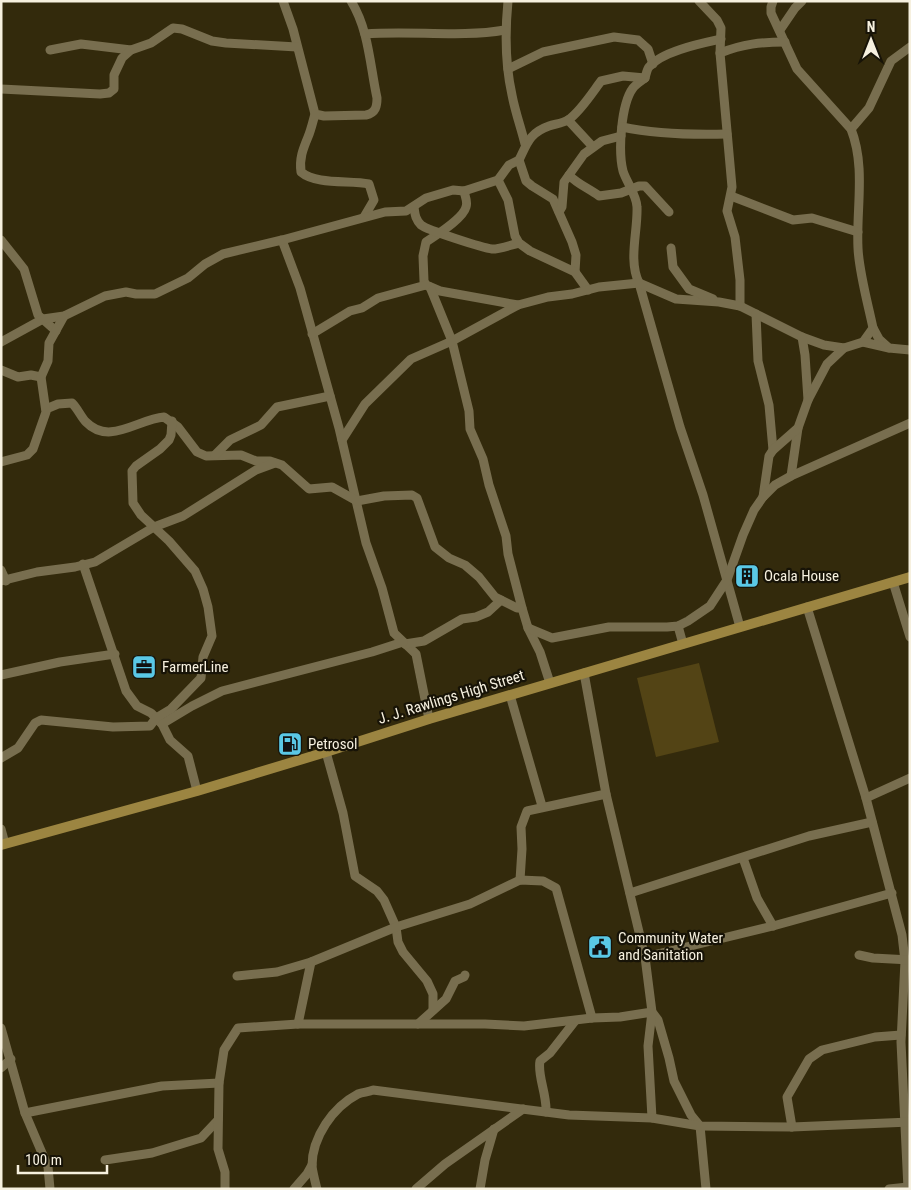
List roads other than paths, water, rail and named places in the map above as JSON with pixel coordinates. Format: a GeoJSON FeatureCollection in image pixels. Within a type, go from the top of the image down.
{"type":"FeatureCollection","features":[{"type":"Feature","properties":{"kind":"main road","name":"J. J. Rawlings High Street"},"geometry":{"type":"LineString","coordinates":[[3,845],[197,791],[429,719],[910,577]]}},
{"type":"Feature","properties":{"kind":"street"},"geometry":{"type":"LineString","coordinates":[[283,1],[293,29],[315,114],[301,155],[301,172],[305,176],[369,184],[374,200],[382,209],[391,212]]}},
{"type":"Feature","properties":{"kind":"street"},"geometry":{"type":"LineString","coordinates":[[315,114],[324,116],[366,115],[372,113],[376,108],[377,98],[365,34],[351,1]]}},
{"type":"Feature","properties":{"kind":"street"},"geometry":{"type":"LineString","coordinates":[[508,1],[505,30],[508,69],[511,94],[525,144]]}},
{"type":"Feature","properties":{"kind":"street"},"geometry":{"type":"LineString","coordinates":[[699,1],[717,20],[722,38],[720,53],[732,187],[728,217],[735,237],[740,280],[740,306]]}},
{"type":"Feature","properties":{"kind":"street"},"geometry":{"type":"LineString","coordinates":[[773,1],[771,13],[797,69],[851,130],[854,139],[860,191],[858,250],[873,328],[879,339],[889,348]]}},
{"type":"Feature","properties":{"kind":"street"},"geometry":{"type":"LineString","coordinates":[[780,30],[802,1]]}},
{"type":"Feature","properties":{"kind":"street"},"geometry":{"type":"LineString","coordinates":[[1,89],[109,93],[114,89],[114,75],[122,58],[131,50],[151,43],[173,28],[182,29],[212,41],[297,47]]}},
{"type":"Feature","properties":{"kind":"street"},"geometry":{"type":"LineString","coordinates":[[365,34],[387,32],[482,34],[505,30]]}},
{"type":"Feature","properties":{"kind":"street"},"geometry":{"type":"LineString","coordinates":[[508,69],[543,52],[614,37],[638,40],[648,49],[653,64]]}},
{"type":"Feature","properties":{"kind":"street"},"geometry":{"type":"LineString","coordinates":[[722,38],[687,46],[664,56],[649,67],[645,78],[634,87],[630,95],[623,117],[621,132],[623,170],[637,206],[634,272],[639,283],[680,427],[703,495],[740,627]]}},
{"type":"Feature","properties":{"kind":"street"},"geometry":{"type":"LineString","coordinates":[[720,53],[738,46],[760,42],[785,42]]}},
{"type":"Feature","properties":{"kind":"street"},"geometry":{"type":"LineString","coordinates":[[50,50],[81,44],[131,50]]}},
{"type":"Feature","properties":{"kind":"street"},"geometry":{"type":"LineString","coordinates":[[851,130],[869,108],[891,61],[910,47]]}},
{"type":"Feature","properties":{"kind":"street"},"geometry":{"type":"LineString","coordinates":[[575,272],[576,254],[553,199],[526,181],[519,160],[525,144],[534,134],[546,127],[568,120],[584,106],[601,81],[623,76],[645,78]]}},
{"type":"Feature","properties":{"kind":"street"},"geometry":{"type":"LineString","coordinates":[[568,120],[593,147]]}},
{"type":"Feature","properties":{"kind":"street"},"geometry":{"type":"LineString","coordinates":[[521,126],[534,134]]}},
{"type":"Feature","properties":{"kind":"street"},"geometry":{"type":"LineString","coordinates":[[559,212],[563,206],[564,182],[584,154],[602,141],[621,132],[727,134]]}},
{"type":"Feature","properties":{"kind":"street"},"geometry":{"type":"LineString","coordinates":[[1,342],[43,319],[64,316],[105,296],[126,292],[155,294],[188,278],[205,264],[222,254],[282,240],[364,217],[406,211],[419,202],[441,194],[453,190],[464,191],[498,180],[509,165],[519,160]]}},
{"type":"Feature","properties":{"kind":"street"},"geometry":{"type":"LineString","coordinates":[[569,175],[599,196],[621,193],[639,186],[645,186],[669,212]]}},
{"type":"Feature","properties":{"kind":"street"},"geometry":{"type":"LineString","coordinates":[[498,180],[508,200],[518,243],[530,252],[575,272],[588,290]]}},
{"type":"Feature","properties":{"kind":"street"},"geometry":{"type":"LineString","coordinates":[[464,191],[467,202],[460,218],[426,242],[423,256],[428,286],[452,340],[469,411],[470,429],[484,459],[489,486],[506,536],[508,554],[528,628],[540,652],[550,683]]}},
{"type":"Feature","properties":{"kind":"street"},"geometry":{"type":"LineString","coordinates":[[731,196],[793,220],[812,218],[858,232]]}},
{"type":"Feature","properties":{"kind":"street"},"geometry":{"type":"LineString","coordinates":[[364,217],[374,200]]}},
{"type":"Feature","properties":{"kind":"street"},"geometry":{"type":"LineString","coordinates":[[414,207],[415,217],[421,225],[474,246],[492,249],[518,243]]}},
{"type":"Feature","properties":{"kind":"street"},"geometry":{"type":"LineString","coordinates":[[1,240],[24,269],[38,315],[56,331]]}},
{"type":"Feature","properties":{"kind":"street"},"geometry":{"type":"LineString","coordinates":[[282,240],[300,288],[342,440],[366,543],[382,588],[390,623],[394,633],[416,654],[429,719]]}},
{"type":"Feature","properties":{"kind":"street"},"geometry":{"type":"LineString","coordinates":[[671,248],[673,267],[689,289],[718,302]]}},
{"type":"Feature","properties":{"kind":"street"},"geometry":{"type":"LineString","coordinates":[[342,440],[365,404],[411,359],[452,340],[518,305],[548,297],[639,283],[676,299],[718,302],[740,306],[802,337],[824,345],[844,348]]}},
{"type":"Feature","properties":{"kind":"street"},"geometry":{"type":"LineString","coordinates":[[312,334],[378,298],[428,286],[440,291],[518,305]]}},
{"type":"Feature","properties":{"kind":"street"},"geometry":{"type":"LineString","coordinates":[[688,301],[689,289]]}},
{"type":"Feature","properties":{"kind":"street"},"geometry":{"type":"LineString","coordinates":[[756,314],[758,361],[770,405],[773,450]]}},
{"type":"Feature","properties":{"kind":"street"},"geometry":{"type":"LineString","coordinates":[[1,462],[27,455],[33,449],[46,409],[41,378],[48,362],[49,343],[64,316]]}},
{"type":"Feature","properties":{"kind":"street"},"geometry":{"type":"LineString","coordinates":[[863,342],[873,328]]}},
{"type":"Feature","properties":{"kind":"street"},"geometry":{"type":"LineString","coordinates":[[802,337],[808,400]]}},
{"type":"Feature","properties":{"kind":"street"},"geometry":{"type":"LineString","coordinates":[[790,476],[798,428],[808,400],[826,364],[844,348],[863,342],[889,348],[910,350]]}},
{"type":"Feature","properties":{"kind":"street"},"geometry":{"type":"LineString","coordinates":[[1,370],[18,376],[31,375],[41,378]]}},
{"type":"Feature","properties":{"kind":"street"},"geometry":{"type":"LineString","coordinates":[[215,455],[230,440],[260,424],[277,408],[330,396]]}},
{"type":"Feature","properties":{"kind":"street"},"geometry":{"type":"LineString","coordinates":[[46,409],[58,404],[72,404],[86,422],[108,434],[164,417],[172,421],[197,452],[206,456],[241,455],[256,461],[282,465],[306,488],[335,488],[345,496],[357,501],[384,496],[412,495],[417,498],[435,547],[449,558],[465,565],[479,577],[495,597],[522,608]]}},
{"type":"Feature","properties":{"kind":"street"},"geometry":{"type":"LineString","coordinates":[[159,721],[201,678],[203,656],[212,636],[208,607],[195,571],[175,547],[134,506],[132,471],[160,449],[171,435],[172,421]]}},
{"type":"Feature","properties":{"kind":"street"},"geometry":{"type":"LineString","coordinates":[[528,628],[552,638],[609,627],[667,628],[678,626],[688,621],[710,606],[727,580],[743,534],[754,510],[775,485],[790,476],[910,423]]}},
{"type":"Feature","properties":{"kind":"street"},"geometry":{"type":"LineString","coordinates":[[763,497],[767,462],[773,450],[798,428]]}},
{"type":"Feature","properties":{"kind":"street"},"geometry":{"type":"LineString","coordinates":[[171,435],[182,434]]}},
{"type":"Feature","properties":{"kind":"street"},"geometry":{"type":"LineString","coordinates":[[1,570],[3,581],[37,572],[95,562],[154,527],[183,516],[256,470],[275,463]]}},
{"type":"Feature","properties":{"kind":"street"},"geometry":{"type":"LineString","coordinates":[[83,564],[126,691],[137,706],[151,712],[159,721],[170,740],[188,756],[197,791]]}},
{"type":"Feature","properties":{"kind":"street"},"geometry":{"type":"LineString","coordinates":[[893,582],[910,637]]}},
{"type":"Feature","properties":{"kind":"street"},"geometry":{"type":"LineString","coordinates":[[1,758],[18,748],[35,723],[42,720],[113,726],[150,726],[222,691],[404,643],[424,641],[462,619],[476,617],[488,612],[501,600]]}},
{"type":"Feature","properties":{"kind":"street"},"geometry":{"type":"LineString","coordinates":[[807,607],[866,798],[892,894],[907,961],[902,1098],[908,1122],[908,1188],[889,1189]]}},
{"type":"Feature","properties":{"kind":"street"},"geometry":{"type":"LineString","coordinates":[[678,626],[684,644]]}},
{"type":"Feature","properties":{"kind":"street"},"geometry":{"type":"LineString","coordinates":[[1,675],[60,662],[115,654]]}},
{"type":"Feature","properties":{"kind":"street"},"geometry":{"type":"LineString","coordinates":[[584,673],[606,794],[645,957],[652,1012],[648,1046],[652,1118]]}},
{"type":"Feature","properties":{"kind":"street"},"geometry":{"type":"LineString","coordinates":[[510,695],[542,806]]}},
{"type":"Feature","properties":{"kind":"street"},"geometry":{"type":"LineString","coordinates":[[326,752],[344,813],[355,876],[377,891],[384,900],[396,927],[398,942],[403,952],[427,981],[433,994],[433,1010]]}},
{"type":"Feature","properties":{"kind":"street"},"geometry":{"type":"LineString","coordinates":[[866,798],[910,778]]}},
{"type":"Feature","properties":{"kind":"street"},"geometry":{"type":"LineString","coordinates":[[520,880],[521,827],[526,811],[542,806],[606,794]]}},
{"type":"Feature","properties":{"kind":"street"},"geometry":{"type":"LineString","coordinates":[[630,893],[809,836],[872,822]]}},
{"type":"Feature","properties":{"kind":"street"},"geometry":{"type":"LineString","coordinates":[[1,829],[3,845]]}},
{"type":"Feature","properties":{"kind":"street"},"geometry":{"type":"LineString","coordinates":[[743,858],[757,898],[773,926]]}},
{"type":"Feature","properties":{"kind":"street"},"geometry":{"type":"LineString","coordinates":[[237,976],[277,972],[311,962],[396,927],[470,904],[520,880],[543,881],[556,888],[592,1018]]}},
{"type":"Feature","properties":{"kind":"street"},"geometry":{"type":"LineString","coordinates":[[645,957],[773,926],[892,894]]}},
{"type":"Feature","properties":{"kind":"street"},"geometry":{"type":"LineString","coordinates":[[859,955],[907,961]]}},
{"type":"Feature","properties":{"kind":"street"},"geometry":{"type":"LineString","coordinates":[[298,1024],[311,962]]}},
{"type":"Feature","properties":{"kind":"street"},"geometry":{"type":"LineString","coordinates":[[418,1024],[446,999],[455,981],[464,977],[465,974]]}},
{"type":"Feature","properties":{"kind":"street"},"geometry":{"type":"LineString","coordinates":[[433,994],[446,999]]}},
{"type":"Feature","properties":{"kind":"street"},"geometry":{"type":"LineString","coordinates":[[225,1189],[225,1172],[218,1149],[219,1083],[224,1050],[238,1028],[298,1024],[485,1024],[524,1026],[652,1012]]}},
{"type":"Feature","properties":{"kind":"street"},"geometry":{"type":"LineString","coordinates":[[652,1012],[658,1020],[674,1081],[691,1115],[700,1126],[706,1189]]}},
{"type":"Feature","properties":{"kind":"street"},"geometry":{"type":"LineString","coordinates":[[546,1112],[542,1078],[538,1069],[540,1061],[550,1053],[574,1021]]}},
{"type":"Feature","properties":{"kind":"street"},"geometry":{"type":"LineString","coordinates":[[1,1028],[25,1113],[48,1167],[50,1189]]}},
{"type":"Feature","properties":{"kind":"street"},"geometry":{"type":"LineString","coordinates":[[792,1127],[787,1097],[809,1060],[822,1050],[875,1037],[904,1040]]}},
{"type":"Feature","properties":{"kind":"street"},"geometry":{"type":"LineString","coordinates":[[1,1068],[11,1060]]}},
{"type":"Feature","properties":{"kind":"street"},"geometry":{"type":"LineString","coordinates":[[25,1113],[162,1086],[219,1083]]}},
{"type":"Feature","properties":{"kind":"street"},"geometry":{"type":"LineString","coordinates":[[294,1189],[312,1165],[319,1136],[328,1121],[342,1106],[359,1094],[374,1090],[569,1115],[652,1118],[700,1126],[792,1127],[908,1122]]}},
{"type":"Feature","properties":{"kind":"street"},"geometry":{"type":"LineString","coordinates":[[416,1189],[445,1164],[523,1109]]}},
{"type":"Feature","properties":{"kind":"street"},"geometry":{"type":"LineString","coordinates":[[106,1160],[152,1153],[202,1138],[218,1120]]}},
{"type":"Feature","properties":{"kind":"street"},"geometry":{"type":"LineString","coordinates":[[480,1189],[485,1160],[494,1129]]}},
{"type":"Feature","properties":{"kind":"street"},"geometry":{"type":"LineString","coordinates":[[312,1165],[317,1189]]}},
{"type":"Feature","properties":{"kind":"place","name":"Ocala House"},"geometry":{"type":"Point","coordinates":[747,576]}},
{"type":"Feature","properties":{"kind":"place","name":"FarmerLine"},"geometry":{"type":"Point","coordinates":[144,667]}},
{"type":"Feature","properties":{"kind":"place","name":"Petrosol"},"geometry":{"type":"Point","coordinates":[290,744]}},
{"type":"Feature","properties":{"kind":"place","name":"Community Water and Sanitation"},"geometry":{"type":"Point","coordinates":[600,947]}}]}
